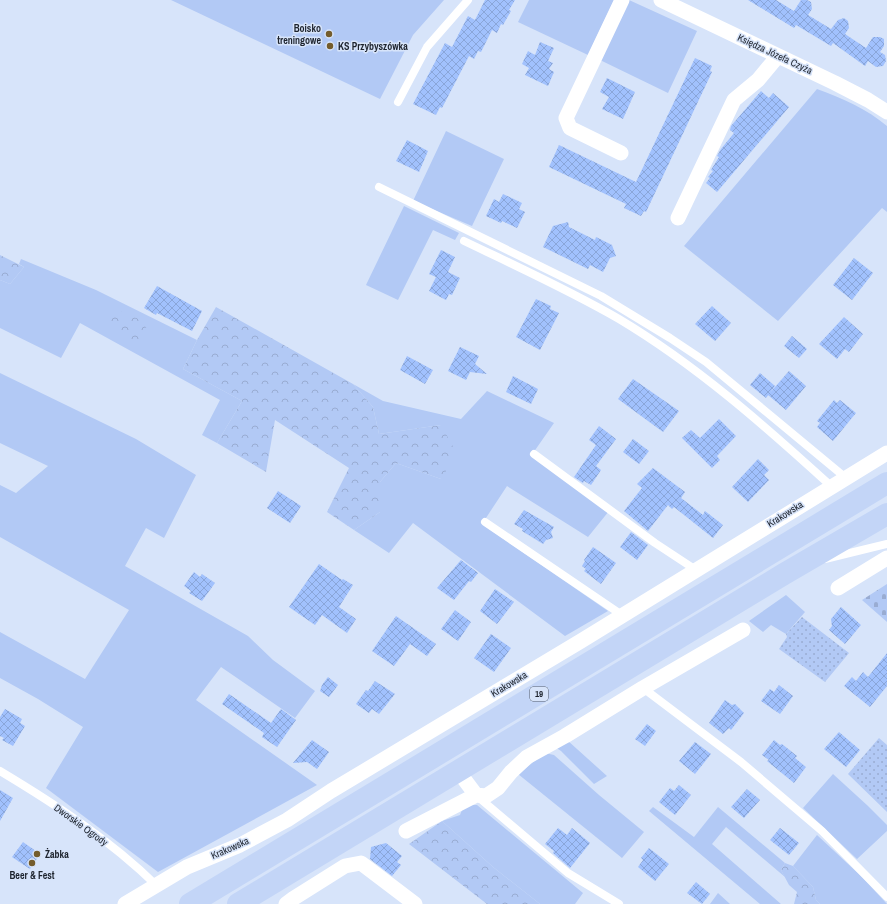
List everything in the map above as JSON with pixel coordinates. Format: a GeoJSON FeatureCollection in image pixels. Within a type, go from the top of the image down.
{"type":"FeatureCollection","features":[{"type":"Feature","properties":{"kind":"main road","name":"19"},"geometry":{"type":"LineString","coordinates":[[190,904],[887,483]]}},
{"type":"Feature","properties":{"kind":"main road","name":"19"},"geometry":{"type":"LineString","coordinates":[[238,904],[799,565],[887,514]]}},
{"type":"Feature","properties":{"kind":"street"},"geometry":{"type":"LineString","coordinates":[[621,153],[570,128],[566,118],[622,0]]}},
{"type":"Feature","properties":{"kind":"street","name":"Księdza Józefa Czyża"},"geometry":{"type":"LineString","coordinates":[[661,0],[686,5],[778,56],[835,83],[868,100],[887,112]]}},
{"type":"Feature","properties":{"kind":"street"},"geometry":{"type":"LineString","coordinates":[[678,218],[734,100],[758,80],[778,56]]}},
{"type":"Feature","properties":{"kind":"street","name":"Krakowska"},"geometry":{"type":"LineString","coordinates":[[125,904],[187,867],[240,844],[287,820],[331,791],[887,453]]}},
{"type":"Feature","properties":{"kind":"street"},"geometry":{"type":"LineString","coordinates":[[838,588],[886,548]]}},
{"type":"Feature","properties":{"kind":"street"},"geometry":{"type":"LineString","coordinates":[[406,831],[476,796],[486,796],[498,788],[511,772],[527,757],[743,630]]}},
{"type":"Feature","properties":{"kind":"street"},"geometry":{"type":"LineString","coordinates":[[458,771],[476,796]]}},
{"type":"Feature","properties":{"kind":"street"},"geometry":{"type":"LineString","coordinates":[[286,904],[345,866],[361,863],[415,904]]}},
{"type":"Feature","properties":{"kind":"lane"},"geometry":{"type":"LineString","coordinates":[[398,102],[427,47],[468,0]]}},
{"type":"Feature","properties":{"kind":"lane"},"geometry":{"type":"LineString","coordinates":[[379,187],[601,296],[670,338],[706,362],[846,478]]}},
{"type":"Feature","properties":{"kind":"lane"},"geometry":{"type":"LineString","coordinates":[[464,241],[585,300],[620,320],[689,366],[715,385],[831,486]]}},
{"type":"Feature","properties":{"kind":"lane"},"geometry":{"type":"LineString","coordinates":[[534,454],[656,543],[696,570]]}},
{"type":"Feature","properties":{"kind":"lane"},"geometry":{"type":"LineString","coordinates":[[485,522],[622,615]]}},
{"type":"Feature","properties":{"kind":"lane"},"geometry":{"type":"LineString","coordinates":[[799,565],[886,548]]}},
{"type":"Feature","properties":{"kind":"lane"},"geometry":{"type":"LineString","coordinates":[[643,688],[741,762],[822,832],[887,897]]}},
{"type":"Feature","properties":{"kind":"lane","name":"Dworskie Ogrody"},"geometry":{"type":"LineString","coordinates":[[0,771],[35,792],[85,827],[142,871],[156,885]]}},
{"type":"Feature","properties":{"kind":"lane"},"geometry":{"type":"LineString","coordinates":[[476,796],[568,873],[619,904]]}},
{"type":"Feature","properties":{"kind":"green space","name":"KS Przybyszówka"},"geometry":{"type":"Polygon","coordinates":[[[171,0],[444,0],[413,35],[380,99],[171,0]]]}},
{"type":"Feature","properties":{"kind":"green space"},"geometry":{"type":"Polygon","coordinates":[[[529,0],[614,0],[588,55],[518,22],[529,0]]]}},
{"type":"Feature","properties":{"kind":"green space"},"geometry":{"type":"Polygon","coordinates":[[[629,0],[697,31],[668,93],[600,60],[629,0]]]}},
{"type":"Feature","properties":{"kind":"green space"},"geometry":{"type":"Polygon","coordinates":[[[817,89],[854,104],[887,126],[887,212],[882,208],[778,321],[684,246],[817,89]]]}},
{"type":"Feature","properties":{"kind":"green space"},"geometry":{"type":"Polygon","coordinates":[[[446,131],[504,159],[472,226],[413,201],[446,131]]]}},
{"type":"Feature","properties":{"kind":"green space"},"geometry":{"type":"Polygon","coordinates":[[[404,206],[459,233],[455,240],[433,230],[398,300],[366,285],[404,206]]]}},
{"type":"Feature","properties":{"kind":"green space"},"geometry":{"type":"Polygon","coordinates":[[[0,255],[24,267],[10,284],[0,280],[0,255]]]}},
{"type":"Feature","properties":{"kind":"green space"},"geometry":{"type":"Polygon","coordinates":[[[21,259],[96,290],[197,340],[183,369],[242,401],[217,443],[202,435],[220,400],[80,323],[61,358],[0,328],[0,280],[10,284],[24,267],[19,264],[21,259]]]}},
{"type":"Feature","properties":{"kind":"green space"},"geometry":{"type":"Polygon","coordinates":[[[216,307],[353,384],[373,407],[379,434],[441,425],[457,454],[441,479],[396,463],[380,482],[380,512],[354,530],[327,512],[349,468],[275,420],[266,472],[217,443],[242,401],[183,369],[197,340],[216,307]]]}},
{"type":"Feature","properties":{"kind":"green space"},"geometry":{"type":"Polygon","coordinates":[[[115,309],[141,320],[147,329],[142,338],[133,342],[106,326],[115,309]]]}},
{"type":"Feature","properties":{"kind":"green space"},"geometry":{"type":"Polygon","coordinates":[[[0,373],[136,439],[196,475],[164,538],[146,528],[125,566],[248,636],[273,660],[315,691],[295,718],[221,667],[196,700],[317,785],[158,872],[46,788],[83,727],[38,699],[0,678],[0,632],[85,679],[129,610],[0,537],[0,485],[16,493],[48,466],[0,443],[0,373]]]}},
{"type":"Feature","properties":{"kind":"green space"},"geometry":{"type":"Polygon","coordinates":[[[353,384],[383,401],[461,419],[487,391],[554,423],[531,456],[609,511],[588,537],[507,486],[482,524],[608,611],[565,636],[413,523],[389,553],[354,530],[380,512],[380,482],[396,463],[441,479],[441,425],[379,434],[373,407],[353,384]]]}},
{"type":"Feature","properties":{"kind":"green space"},"geometry":{"type":"Polygon","coordinates":[[[887,584],[887,622],[862,600],[887,584]]]}},
{"type":"Feature","properties":{"kind":"green space"},"geometry":{"type":"Polygon","coordinates":[[[786,595],[805,612],[786,634],[771,625],[763,632],[749,621],[786,595]]]}},
{"type":"Feature","properties":{"kind":"green space"},"geometry":{"type":"Polygon","coordinates":[[[802,617],[849,653],[825,682],[779,649],[787,637],[786,634],[802,617]]]}},
{"type":"Feature","properties":{"kind":"green space"},"geometry":{"type":"Polygon","coordinates":[[[879,738],[887,745],[887,812],[848,774],[879,738]]]}},
{"type":"Feature","properties":{"kind":"green space"},"geometry":{"type":"Polygon","coordinates":[[[567,740],[607,776],[594,784],[561,751],[555,747],[567,740]]]}},
{"type":"Feature","properties":{"kind":"green space"},"geometry":{"type":"Polygon","coordinates":[[[545,753],[554,755],[644,832],[622,858],[518,774],[545,753]]]}},
{"type":"Feature","properties":{"kind":"green space"},"geometry":{"type":"Polygon","coordinates":[[[833,774],[887,825],[887,831],[857,859],[803,808],[833,774]]]}},
{"type":"Feature","properties":{"kind":"green space"},"geometry":{"type":"Polygon","coordinates":[[[470,805],[477,805],[583,893],[575,904],[540,904],[493,867],[442,821],[460,815],[462,810],[470,805]]]}},
{"type":"Feature","properties":{"kind":"green space"},"geometry":{"type":"Polygon","coordinates":[[[653,807],[694,837],[718,807],[785,863],[781,870],[785,877],[726,827],[712,844],[781,904],[760,904],[649,811],[653,807]]]}},
{"type":"Feature","properties":{"kind":"green space"},"geometry":{"type":"Polygon","coordinates":[[[442,821],[493,867],[540,904],[487,904],[409,844],[442,821]]]}},
{"type":"Feature","properties":{"kind":"green space"},"geometry":{"type":"Polygon","coordinates":[[[817,835],[862,877],[887,904],[820,904],[816,900],[813,887],[793,866],[817,835]]]}},
{"type":"Feature","properties":{"kind":"green space"},"geometry":{"type":"Polygon","coordinates":[[[785,863],[793,866],[813,887],[816,900],[820,904],[794,904],[797,892],[789,885],[781,870],[785,863]]]}},
{"type":"Feature","properties":{"kind":"green space"},"geometry":{"type":"Polygon","coordinates":[[[718,893],[730,904],[710,904],[718,893]]]}},
{"type":"Feature","properties":{"kind":"building"},"geometry":{"type":"Polygon","coordinates":[[[485,0],[515,0],[509,10],[511,11],[503,25],[501,24],[497,33],[492,30],[481,52],[478,51],[474,59],[469,56],[442,108],[440,107],[436,115],[413,104],[445,43],[452,47],[468,16],[475,20],[485,0]]]}},
{"type":"Feature","properties":{"kind":"building"},"geometry":{"type":"Polygon","coordinates":[[[748,0],[776,0],[794,11],[801,0],[807,0],[811,2],[812,9],[808,15],[831,29],[838,20],[844,18],[848,21],[849,28],[845,34],[866,48],[873,37],[880,37],[884,39],[884,46],[880,52],[885,55],[886,61],[883,66],[876,67],[868,61],[865,66],[833,43],[831,46],[796,25],[794,28],[748,0]]]}},
{"type":"Feature","properties":{"kind":"building"},"geometry":{"type":"Polygon","coordinates":[[[540,42],[554,48],[548,61],[553,63],[549,69],[554,72],[548,86],[525,75],[529,68],[522,64],[528,51],[535,55],[540,42]]]}},
{"type":"Feature","properties":{"kind":"building"},"geometry":{"type":"Polygon","coordinates":[[[695,58],[712,66],[710,71],[712,72],[646,212],[644,211],[641,216],[624,208],[626,204],[549,167],[559,145],[636,182],[695,58]]]}},
{"type":"Feature","properties":{"kind":"building"},"geometry":{"type":"Polygon","coordinates":[[[607,78],[635,92],[623,119],[602,109],[609,97],[600,92],[607,78]]]}},
{"type":"Feature","properties":{"kind":"building"},"geometry":{"type":"Polygon","coordinates":[[[761,91],[769,98],[773,93],[789,107],[717,192],[706,183],[710,178],[708,177],[713,171],[711,170],[719,157],[717,156],[734,133],[730,130],[731,126],[761,91]]]}},
{"type":"Feature","properties":{"kind":"building"},"geometry":{"type":"Polygon","coordinates":[[[407,140],[428,151],[419,172],[396,161],[407,140]]]}},
{"type":"Feature","properties":{"kind":"building"},"geometry":{"type":"Polygon","coordinates":[[[503,194],[522,203],[519,209],[525,212],[517,228],[486,216],[494,199],[499,202],[503,194]]]}},
{"type":"Feature","properties":{"kind":"building"},"geometry":{"type":"Polygon","coordinates":[[[568,222],[569,227],[595,240],[596,237],[612,245],[616,256],[610,258],[603,272],[590,265],[588,269],[543,247],[553,226],[568,222]]]}},
{"type":"Feature","properties":{"kind":"building"},"geometry":{"type":"Polygon","coordinates":[[[441,250],[455,257],[448,272],[460,278],[452,295],[449,294],[446,300],[429,291],[436,277],[429,274],[441,250]]]}},
{"type":"Feature","properties":{"kind":"building"},"geometry":{"type":"Polygon","coordinates":[[[854,258],[873,273],[852,300],[833,285],[854,258]]]}},
{"type":"Feature","properties":{"kind":"building"},"geometry":{"type":"Polygon","coordinates":[[[157,286],[202,311],[192,331],[144,308],[157,286]]]}},
{"type":"Feature","properties":{"kind":"building"},"geometry":{"type":"Polygon","coordinates":[[[536,299],[551,306],[550,309],[559,313],[540,350],[516,337],[536,299]]]}},
{"type":"Feature","properties":{"kind":"building"},"geometry":{"type":"Polygon","coordinates":[[[712,306],[731,323],[715,341],[695,324],[712,306]]]}},
{"type":"Feature","properties":{"kind":"building"},"geometry":{"type":"Polygon","coordinates":[[[844,317],[863,334],[849,352],[845,349],[837,359],[819,344],[844,317]]]}},
{"type":"Feature","properties":{"kind":"building"},"geometry":{"type":"Polygon","coordinates":[[[792,336],[807,349],[799,358],[784,346],[792,336]]]}},
{"type":"Feature","properties":{"kind":"building"},"geometry":{"type":"Polygon","coordinates":[[[460,347],[479,356],[475,364],[487,374],[470,372],[466,380],[448,371],[460,347]]]}},
{"type":"Feature","properties":{"kind":"building"},"geometry":{"type":"Polygon","coordinates":[[[407,356],[433,370],[425,384],[400,370],[407,356]]]}},
{"type":"Feature","properties":{"kind":"building"},"geometry":{"type":"Polygon","coordinates":[[[789,371],[806,386],[786,410],[768,395],[789,371]]]}},
{"type":"Feature","properties":{"kind":"building"},"geometry":{"type":"Polygon","coordinates":[[[760,373],[775,386],[766,398],[750,385],[760,373]]]}},
{"type":"Feature","properties":{"kind":"building"},"geometry":{"type":"Polygon","coordinates":[[[513,376],[538,389],[531,404],[506,392],[513,376]]]}},
{"type":"Feature","properties":{"kind":"building"},"geometry":{"type":"Polygon","coordinates":[[[633,379],[679,411],[663,432],[618,399],[633,379]]]}},
{"type":"Feature","properties":{"kind":"building"},"geometry":{"type":"Polygon","coordinates":[[[834,400],[837,403],[840,400],[856,413],[833,441],[817,427],[820,423],[817,421],[834,400]]]}},
{"type":"Feature","properties":{"kind":"building"},"geometry":{"type":"Polygon","coordinates":[[[719,419],[736,436],[717,456],[720,460],[712,468],[682,438],[691,430],[700,438],[719,419]]]}},
{"type":"Feature","properties":{"kind":"building"},"geometry":{"type":"Polygon","coordinates":[[[599,426],[616,439],[596,466],[601,470],[591,485],[584,481],[583,483],[574,477],[596,445],[589,440],[599,426]]]}},
{"type":"Feature","properties":{"kind":"building"},"geometry":{"type":"Polygon","coordinates":[[[633,439],[649,451],[639,464],[623,452],[633,439]]]}},
{"type":"Feature","properties":{"kind":"building"},"geometry":{"type":"Polygon","coordinates":[[[758,459],[769,470],[764,475],[769,480],[748,502],[732,487],[758,459]]]}},
{"type":"Feature","properties":{"kind":"building"},"geometry":{"type":"Polygon","coordinates":[[[653,468],[685,492],[681,498],[703,515],[705,511],[723,525],[713,538],[674,507],[672,509],[668,505],[648,531],[624,511],[642,488],[637,484],[653,468]]]}},
{"type":"Feature","properties":{"kind":"building"},"geometry":{"type":"Polygon","coordinates":[[[278,491],[301,506],[290,523],[267,508],[278,491]]]}},
{"type":"Feature","properties":{"kind":"building"},"geometry":{"type":"Polygon","coordinates":[[[524,510],[554,527],[551,532],[553,538],[546,540],[543,544],[522,531],[523,529],[514,524],[524,510]]]}},
{"type":"Feature","properties":{"kind":"building"},"geometry":{"type":"Polygon","coordinates":[[[631,532],[648,545],[637,560],[620,547],[631,532]]]}},
{"type":"Feature","properties":{"kind":"building"},"geometry":{"type":"Polygon","coordinates":[[[593,547],[616,563],[601,584],[584,571],[586,569],[582,566],[585,561],[584,560],[593,547]]]}},
{"type":"Feature","properties":{"kind":"building"},"geometry":{"type":"Polygon","coordinates":[[[461,560],[478,573],[471,582],[469,581],[454,600],[437,588],[461,560]]]}},
{"type":"Feature","properties":{"kind":"building"},"geometry":{"type":"Polygon","coordinates":[[[319,564],[342,580],[343,579],[353,585],[339,607],[356,619],[347,633],[322,615],[315,625],[289,607],[319,564]]]}},
{"type":"Feature","properties":{"kind":"building"},"geometry":{"type":"Polygon","coordinates":[[[194,572],[200,577],[202,574],[215,583],[202,601],[189,593],[191,591],[184,586],[194,572]]]}},
{"type":"Feature","properties":{"kind":"building"},"geometry":{"type":"Polygon","coordinates":[[[495,589],[514,602],[497,624],[480,611],[495,589]]]}},
{"type":"Feature","properties":{"kind":"building"},"geometry":{"type":"Polygon","coordinates":[[[841,607],[861,625],[845,644],[829,630],[832,626],[831,619],[841,607]]]}},
{"type":"Feature","properties":{"kind":"building"},"geometry":{"type":"Polygon","coordinates":[[[455,610],[471,622],[458,641],[441,629],[455,610]]]}},
{"type":"Feature","properties":{"kind":"building"},"geometry":{"type":"Polygon","coordinates":[[[396,616],[436,644],[427,656],[410,644],[394,666],[372,651],[396,616]]]}},
{"type":"Feature","properties":{"kind":"building"},"geometry":{"type":"Polygon","coordinates":[[[491,634],[511,648],[494,672],[474,658],[491,634]]]}},
{"type":"Feature","properties":{"kind":"building"},"geometry":{"type":"Polygon","coordinates":[[[887,653],[887,686],[870,707],[844,686],[852,677],[856,681],[863,672],[868,677],[887,653]]]}},
{"type":"Feature","properties":{"kind":"building"},"geometry":{"type":"Polygon","coordinates":[[[328,677],[338,685],[329,697],[320,691],[322,685],[328,677]]]}},
{"type":"Feature","properties":{"kind":"building"},"geometry":{"type":"Polygon","coordinates":[[[375,681],[395,694],[379,714],[372,709],[369,713],[356,704],[366,690],[368,691],[375,681]]]}},
{"type":"Feature","properties":{"kind":"building"},"geometry":{"type":"Polygon","coordinates":[[[779,685],[793,696],[780,714],[761,701],[770,689],[774,692],[779,685]]]}},
{"type":"Feature","properties":{"kind":"building"},"geometry":{"type":"Polygon","coordinates":[[[229,694],[271,723],[281,709],[296,720],[277,747],[262,737],[264,733],[222,704],[229,694]]]}},
{"type":"Feature","properties":{"kind":"building"},"geometry":{"type":"Polygon","coordinates":[[[725,700],[732,705],[735,704],[744,713],[731,730],[729,728],[723,734],[709,723],[725,700]]]}},
{"type":"Feature","properties":{"kind":"building"},"geometry":{"type":"Polygon","coordinates":[[[5,709],[22,719],[20,723],[25,726],[13,746],[2,740],[4,738],[0,736],[0,717],[5,709]]]}},
{"type":"Feature","properties":{"kind":"building"},"geometry":{"type":"Polygon","coordinates":[[[647,724],[656,731],[645,746],[635,739],[647,724]]]}},
{"type":"Feature","properties":{"kind":"building"},"geometry":{"type":"Polygon","coordinates":[[[839,732],[860,750],[846,767],[824,749],[839,732]]]}},
{"type":"Feature","properties":{"kind":"building"},"geometry":{"type":"Polygon","coordinates":[[[312,740],[329,752],[317,769],[307,762],[293,763],[312,740]]]}},
{"type":"Feature","properties":{"kind":"building"},"geometry":{"type":"Polygon","coordinates":[[[774,740],[780,745],[782,744],[797,756],[795,758],[806,767],[794,783],[767,761],[769,760],[762,755],[774,740]]]}},
{"type":"Feature","properties":{"kind":"building"},"geometry":{"type":"Polygon","coordinates":[[[695,742],[711,754],[695,774],[679,761],[695,742]]]}},
{"type":"Feature","properties":{"kind":"building"},"geometry":{"type":"Polygon","coordinates":[[[679,785],[691,795],[675,815],[659,802],[670,788],[674,791],[679,785]]]}},
{"type":"Feature","properties":{"kind":"building"},"geometry":{"type":"Polygon","coordinates":[[[747,789],[760,800],[744,818],[731,807],[747,789]]]}},
{"type":"Feature","properties":{"kind":"building"},"geometry":{"type":"Polygon","coordinates":[[[0,790],[13,798],[0,821],[0,790]]]}},
{"type":"Feature","properties":{"kind":"building"},"geometry":{"type":"Polygon","coordinates":[[[558,828],[567,835],[572,828],[590,843],[570,868],[545,844],[558,828]]]}},
{"type":"Feature","properties":{"kind":"building"},"geometry":{"type":"Polygon","coordinates":[[[780,828],[799,843],[789,855],[770,840],[780,828]]]}},
{"type":"Feature","properties":{"kind":"building"},"geometry":{"type":"Polygon","coordinates":[[[23,842],[40,854],[30,869],[12,857],[23,842]]]}},
{"type":"Feature","properties":{"kind":"building"},"geometry":{"type":"Polygon","coordinates":[[[386,843],[402,856],[397,862],[401,865],[392,876],[370,859],[371,847],[386,843]]]}},
{"type":"Feature","properties":{"kind":"building"},"geometry":{"type":"Polygon","coordinates":[[[649,848],[669,864],[655,881],[638,867],[643,860],[641,858],[649,848]]]}},
{"type":"Feature","properties":{"kind":"building"},"geometry":{"type":"Polygon","coordinates":[[[696,882],[710,894],[702,904],[687,893],[696,882]]]}},
{"type":"Feature","properties":{"kind":"place","name":"Boisko treningowe"},"geometry":{"type":"Point","coordinates":[329,34]}},
{"type":"Feature","properties":{"kind":"place","name":"KS Przybyszówka"},"geometry":{"type":"Point","coordinates":[330,46]}},
{"type":"Feature","properties":{"kind":"place","name":"Żabka"},"geometry":{"type":"Point","coordinates":[37,854]}},
{"type":"Feature","properties":{"kind":"place","name":"Beer & Fest"},"geometry":{"type":"Point","coordinates":[32,863]}}]}
